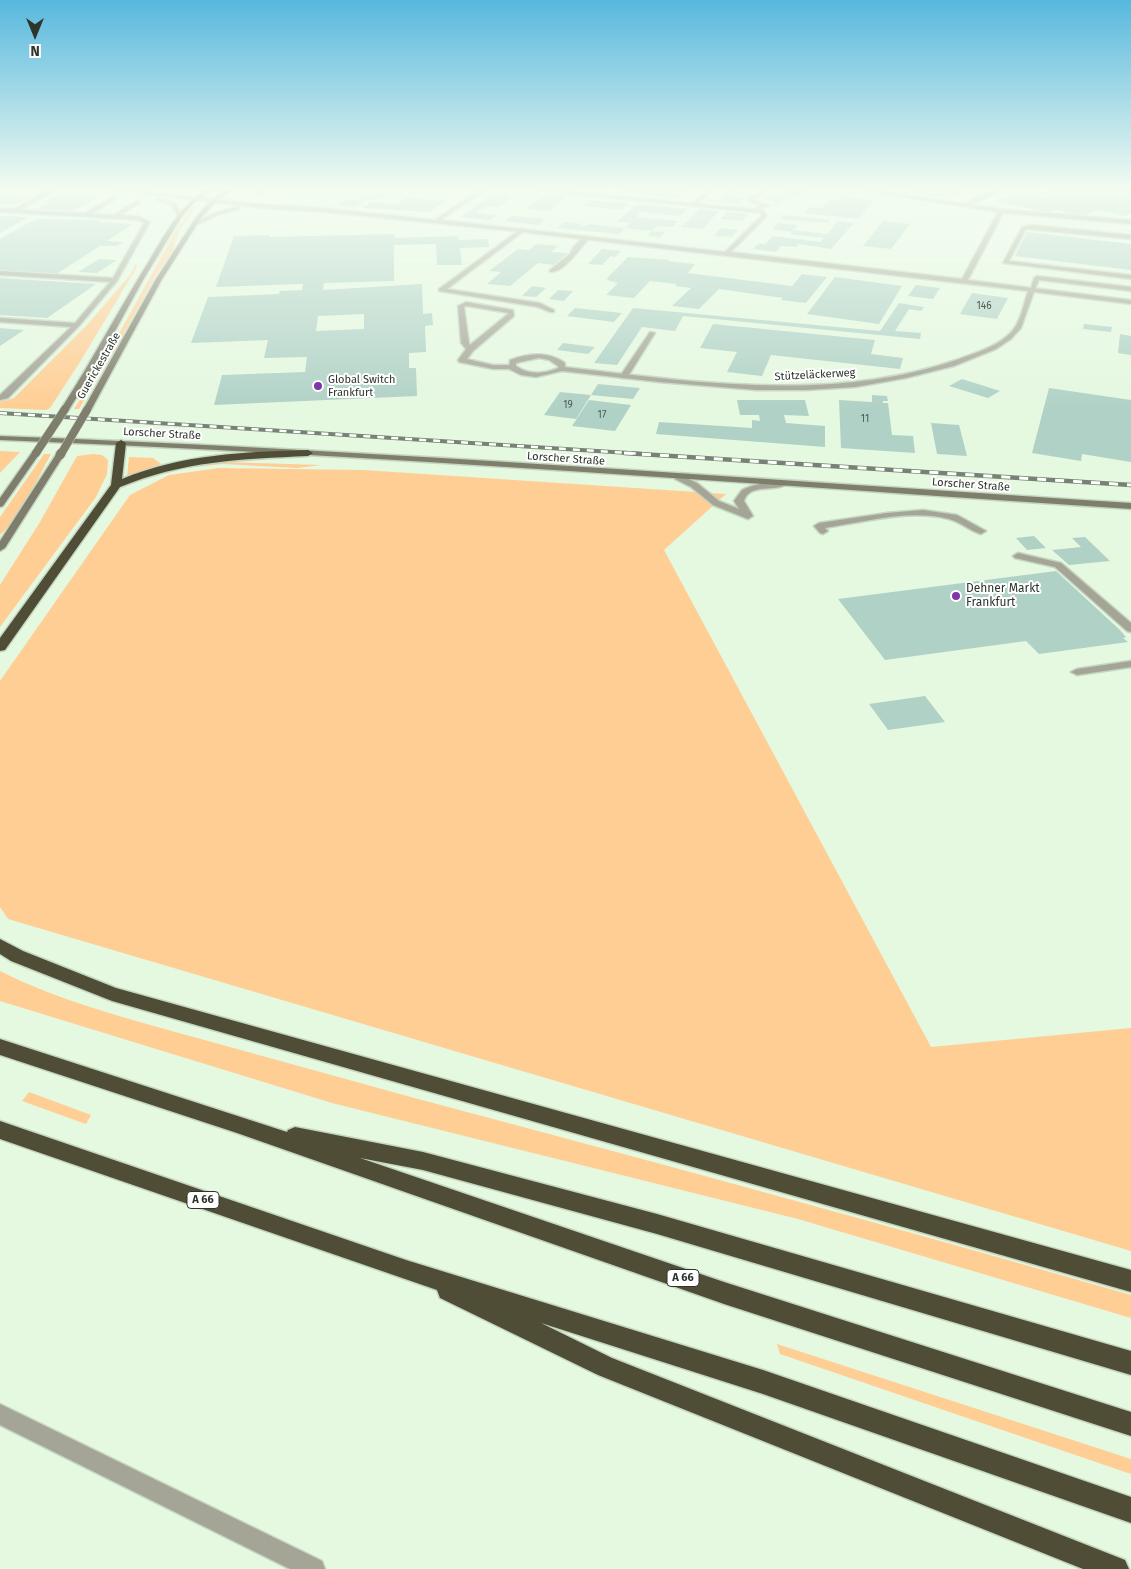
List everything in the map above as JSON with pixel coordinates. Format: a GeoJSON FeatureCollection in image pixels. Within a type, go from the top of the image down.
{"type":"FeatureCollection","features":[{"type":"Feature","properties":{"kind":"highway"},"geometry":{"type":"LineString","coordinates":[[0,647],[116,485],[121,443]]}},
{"type":"Feature","properties":{"kind":"highway"},"geometry":{"type":"LineString","coordinates":[[116,485],[147,472],[197,460],[308,453]]}},
{"type":"Feature","properties":{"kind":"highway"},"geometry":{"type":"LineString","coordinates":[[0,945],[17,956],[112,994],[1131,1282]]}},
{"type":"Feature","properties":{"kind":"highway","name":"A 66"},"geometry":{"type":"LineString","coordinates":[[0,1047],[237,1124],[724,1292],[1131,1424]]}},
{"type":"Feature","properties":{"kind":"highway"},"geometry":{"type":"LineString","coordinates":[[237,1124],[423,1162],[657,1224],[1131,1363]]}},
{"type":"Feature","properties":{"kind":"highway","name":"A 66"},"geometry":{"type":"LineString","coordinates":[[0,1130],[406,1270],[762,1382],[1131,1510]]}},
{"type":"Feature","properties":{"kind":"highway"},"geometry":{"type":"LineString","coordinates":[[406,1270],[606,1367],[1116,1569]]}},
{"type":"Feature","properties":{"kind":"main road","name":"Guerickestraße"},"geometry":{"type":"LineString","coordinates":[[1,502],[36,453],[88,373],[150,263]]}},
{"type":"Feature","properties":{"kind":"main road","name":"Guerickestraße"},"geometry":{"type":"LineString","coordinates":[[0,548],[110,373],[169,263]]}},
{"type":"Feature","properties":{"kind":"main road","name":"Lorscher Straße"},"geometry":{"type":"LineString","coordinates":[[0,438],[308,453],[1131,506]]}},
{"type":"Feature","properties":{"kind":"street"},"geometry":{"type":"LineString","coordinates":[[0,398],[5,396],[77,325],[115,280],[124,263]]}},
{"type":"Feature","properties":{"kind":"street"},"geometry":{"type":"LineString","coordinates":[[477,263],[441,290],[540,305],[552,311]]}},
{"type":"Feature","properties":{"kind":"street"},"geometry":{"type":"LineString","coordinates":[[552,271],[562,263]]}},
{"type":"Feature","properties":{"kind":"street"},"geometry":{"type":"LineString","coordinates":[[811,263],[1131,302]]}},
{"type":"Feature","properties":{"kind":"street"},"geometry":{"type":"LineString","coordinates":[[964,282],[974,263]]}},
{"type":"Feature","properties":{"kind":"street"},"geometry":{"type":"LineString","coordinates":[[1016,263],[1131,277]]}},
{"type":"Feature","properties":{"kind":"street","name":"Stützeläckerweg"},"geometry":{"type":"LineString","coordinates":[[560,369],[562,365],[556,359],[534,356],[521,358],[514,362],[512,368],[530,375],[548,374],[560,369],[726,387],[796,388],[875,382],[921,374],[992,348],[1016,331],[1041,266]]}},
{"type":"Feature","properties":{"kind":"street"},"geometry":{"type":"LineString","coordinates":[[0,273],[115,280]]}},
{"type":"Feature","properties":{"kind":"street"},"geometry":{"type":"LineString","coordinates":[[1037,278],[1131,289]]}},
{"type":"Feature","properties":{"kind":"street"},"geometry":{"type":"LineString","coordinates":[[470,349],[466,343],[461,306],[466,304],[511,311],[512,315],[470,349],[462,361],[494,367],[512,368]]}},
{"type":"Feature","properties":{"kind":"street"},"geometry":{"type":"LineString","coordinates":[[0,320],[77,325]]}},
{"type":"Feature","properties":{"kind":"street"},"geometry":{"type":"LineString","coordinates":[[624,376],[652,333]]}},
{"type":"Feature","properties":{"kind":"street"},"geometry":{"type":"LineString","coordinates":[[678,477],[694,485],[716,503],[748,516],[738,498],[742,493],[752,488],[783,484]]}},
{"type":"Feature","properties":{"kind":"street"},"geometry":{"type":"LineString","coordinates":[[823,531],[819,526],[901,515],[930,514],[952,516],[981,531]]}},
{"type":"Feature","properties":{"kind":"street"},"geometry":{"type":"LineString","coordinates":[[1018,556],[1058,564],[1131,629]]}},
{"type":"Feature","properties":{"kind":"street"},"geometry":{"type":"LineString","coordinates":[[1076,672],[1131,664]]}},
{"type":"Feature","properties":{"kind":"street"},"geometry":{"type":"LineString","coordinates":[[0,1414],[314,1569]]}},
{"type":"Feature","properties":{"kind":"shaded area"},"geometry":{"type":"Polygon","coordinates":[[[136,263],[137,266],[134,272],[50,408],[46,410],[0,408],[0,402],[14,398],[87,325],[130,275],[136,263]]]}},
{"type":"Feature","properties":{"kind":"shaded area"},"geometry":{"type":"Polygon","coordinates":[[[158,263],[164,263],[79,409],[74,409],[101,366],[158,263]]]}},
{"type":"Feature","properties":{"kind":"shaded area"},"geometry":{"type":"Polygon","coordinates":[[[0,451],[20,452],[0,473],[0,451]]]}},
{"type":"Feature","properties":{"kind":"shaded area"},"geometry":{"type":"Polygon","coordinates":[[[44,454],[51,454],[16,517],[0,535],[0,517],[44,454]]]}},
{"type":"Feature","properties":{"kind":"shaded area"},"geometry":{"type":"Polygon","coordinates":[[[102,455],[108,460],[107,474],[96,497],[0,627],[0,585],[40,522],[77,456],[102,455]]]}},
{"type":"Feature","properties":{"kind":"shaded area"},"geometry":{"type":"Polygon","coordinates":[[[129,457],[153,458],[161,464],[127,477],[129,457]]]}},
{"type":"Feature","properties":{"kind":"shaded area"},"geometry":{"type":"Polygon","coordinates":[[[222,462],[321,465],[297,468],[223,464],[183,468],[222,462]]]}},
{"type":"Feature","properties":{"kind":"shaded area"},"geometry":{"type":"Polygon","coordinates":[[[219,468],[363,470],[726,494],[664,550],[931,1047],[1131,1028],[1131,1251],[8,919],[0,907],[0,681],[130,495],[169,475],[219,468]]]}},
{"type":"Feature","properties":{"kind":"shaded area"},"geometry":{"type":"Polygon","coordinates":[[[0,971],[22,982],[93,1008],[418,1099],[775,1195],[1131,1295],[1131,1318],[798,1219],[332,1103],[0,1001],[0,971]]]}},
{"type":"Feature","properties":{"kind":"shaded area"},"geometry":{"type":"Polygon","coordinates":[[[29,1092],[91,1115],[86,1124],[22,1101],[29,1092]]]}},
{"type":"Feature","properties":{"kind":"shaded area"},"geometry":{"type":"Polygon","coordinates":[[[777,1344],[1131,1459],[1131,1474],[780,1354],[777,1344]]]}},
{"type":"Feature","properties":{"kind":"building"},"geometry":{"type":"Polygon","coordinates":[[[0,263],[73,263],[55,275],[0,272],[0,263]]]}},
{"type":"Feature","properties":{"kind":"building"},"geometry":{"type":"Polygon","coordinates":[[[92,263],[112,263],[97,273],[78,272],[92,263]]]}},
{"type":"Feature","properties":{"kind":"building"},"geometry":{"type":"Polygon","coordinates":[[[224,263],[394,263],[394,281],[324,283],[323,290],[422,284],[423,314],[432,313],[433,325],[425,326],[426,352],[409,353],[409,368],[416,368],[417,396],[214,405],[222,375],[305,372],[307,357],[264,358],[268,340],[191,343],[208,297],[279,294],[280,291],[302,290],[303,284],[216,287],[224,263]],[[364,314],[318,316],[316,331],[364,329],[364,314]]]}},
{"type":"Feature","properties":{"kind":"building"},"geometry":{"type":"Polygon","coordinates":[[[437,263],[462,263],[462,265],[437,265],[437,263]]]}},
{"type":"Feature","properties":{"kind":"building"},"geometry":{"type":"Polygon","coordinates":[[[499,263],[538,263],[510,286],[487,284],[501,272],[489,271],[499,263]]]}},
{"type":"Feature","properties":{"kind":"building"},"geometry":{"type":"Polygon","coordinates":[[[589,263],[604,263],[602,265],[589,263]]]}},
{"type":"Feature","properties":{"kind":"building"},"geometry":{"type":"Polygon","coordinates":[[[622,263],[688,263],[695,264],[688,273],[792,286],[802,274],[827,277],[806,303],[719,289],[699,309],[672,306],[691,288],[675,286],[677,284],[650,281],[634,298],[606,295],[618,283],[607,280],[622,263]]]}},
{"type":"Feature","properties":{"kind":"building"},"geometry":{"type":"Polygon","coordinates":[[[1075,263],[1131,263],[1131,270],[1075,263]]]}},
{"type":"Feature","properties":{"kind":"building"},"geometry":{"type":"Polygon","coordinates":[[[835,277],[902,286],[879,324],[807,314],[835,277]]]}},
{"type":"Feature","properties":{"kind":"building"},"geometry":{"type":"Polygon","coordinates":[[[0,278],[96,284],[47,318],[0,315],[0,278]]]}},
{"type":"Feature","properties":{"kind":"building"},"geometry":{"type":"Polygon","coordinates":[[[916,285],[940,288],[933,299],[908,296],[916,285]]]}},
{"type":"Feature","properties":{"kind":"building"},"geometry":{"type":"Polygon","coordinates":[[[532,286],[546,288],[536,297],[522,296],[532,286]]]}},
{"type":"Feature","properties":{"kind":"building"},"geometry":{"type":"Polygon","coordinates":[[[558,290],[573,291],[564,301],[549,299],[558,290]]]}},
{"type":"Feature","properties":{"kind":"building"},"geometry":{"type":"Polygon","coordinates":[[[972,293],[1008,298],[997,319],[960,314],[972,293]]]}},
{"type":"Feature","properties":{"kind":"building"},"geometry":{"type":"Polygon","coordinates":[[[899,303],[924,307],[921,311],[909,309],[895,331],[921,333],[920,339],[683,316],[675,331],[642,327],[617,365],[594,363],[633,308],[880,331],[899,303]]]}},
{"type":"Feature","properties":{"kind":"building"},"geometry":{"type":"Polygon","coordinates":[[[575,308],[622,313],[614,322],[567,316],[575,308]]]}},
{"type":"Feature","properties":{"kind":"building"},"geometry":{"type":"Polygon","coordinates":[[[713,324],[875,340],[871,354],[903,358],[900,369],[771,355],[762,376],[727,372],[737,352],[700,348],[713,324]]]}},
{"type":"Feature","properties":{"kind":"building"},"geometry":{"type":"Polygon","coordinates":[[[1084,324],[1112,327],[1111,332],[1083,329],[1084,324]]]}},
{"type":"Feature","properties":{"kind":"building"},"geometry":{"type":"Polygon","coordinates":[[[0,328],[24,330],[0,346],[0,328]]]}},
{"type":"Feature","properties":{"kind":"building"},"geometry":{"type":"Polygon","coordinates":[[[1120,334],[1131,336],[1131,355],[1118,353],[1120,334]]]}},
{"type":"Feature","properties":{"kind":"building"},"geometry":{"type":"Polygon","coordinates":[[[563,343],[595,347],[588,354],[557,350],[563,343]]]}},
{"type":"Feature","properties":{"kind":"building"},"geometry":{"type":"Polygon","coordinates":[[[962,379],[1000,391],[988,398],[949,386],[962,379]]]}},
{"type":"Feature","properties":{"kind":"building"},"geometry":{"type":"Polygon","coordinates":[[[598,384],[640,388],[633,399],[591,395],[598,384]]]}},
{"type":"Feature","properties":{"kind":"building"},"geometry":{"type":"Polygon","coordinates":[[[1049,388],[1131,400],[1131,462],[1082,454],[1081,461],[1032,453],[1049,388]]]}},
{"type":"Feature","properties":{"kind":"building"},"geometry":{"type":"Polygon","coordinates":[[[560,392],[591,395],[576,419],[544,415],[560,392]]]}},
{"type":"Feature","properties":{"kind":"building"},"geometry":{"type":"Polygon","coordinates":[[[872,395],[887,396],[888,401],[883,401],[883,403],[888,403],[892,435],[913,436],[915,453],[841,448],[839,400],[872,402],[872,395]]]}},
{"type":"Feature","properties":{"kind":"building"},"geometry":{"type":"Polygon","coordinates":[[[589,400],[631,405],[615,431],[572,426],[589,400]]]}},
{"type":"Feature","properties":{"kind":"building"},"geometry":{"type":"Polygon","coordinates":[[[737,400],[805,400],[809,416],[784,415],[786,423],[825,426],[825,447],[656,434],[659,422],[752,428],[752,420],[760,421],[759,415],[740,415],[737,400]]]}},
{"type":"Feature","properties":{"kind":"building"},"geometry":{"type":"Polygon","coordinates":[[[931,423],[959,425],[967,456],[937,454],[931,423]]]}},
{"type":"Feature","properties":{"kind":"building"},"geometry":{"type":"Polygon","coordinates":[[[1034,536],[1046,548],[1027,550],[1016,538],[1034,536]]]}},
{"type":"Feature","properties":{"kind":"building"},"geometry":{"type":"Polygon","coordinates":[[[1085,537],[1110,561],[1069,565],[1052,550],[1081,547],[1072,538],[1085,537]]]}},
{"type":"Feature","properties":{"kind":"building"},"geometry":{"type":"Polygon","coordinates":[[[1056,571],[1120,630],[1126,637],[1123,638],[1128,642],[1039,654],[1026,641],[885,660],[838,599],[1056,571]]]}},
{"type":"Feature","properties":{"kind":"building"},"geometry":{"type":"Polygon","coordinates":[[[925,696],[945,722],[888,730],[869,704],[925,696]]]}},
{"type":"Feature","properties":{"kind":"railway"},"geometry":{"type":"LineString","coordinates":[[0,413],[644,454]]}},
{"type":"Feature","properties":{"kind":"railway"},"geometry":{"type":"LineString","coordinates":[[624,453],[1131,485]]}},
{"type":"Feature","properties":{"kind":"place","name":"Global Switch Frankfurt"},"geometry":{"type":"Point","coordinates":[318,386]}},
{"type":"Feature","properties":{"kind":"place","name":"Dehner Markt Frankfurt"},"geometry":{"type":"Point","coordinates":[956,596]}}]}
